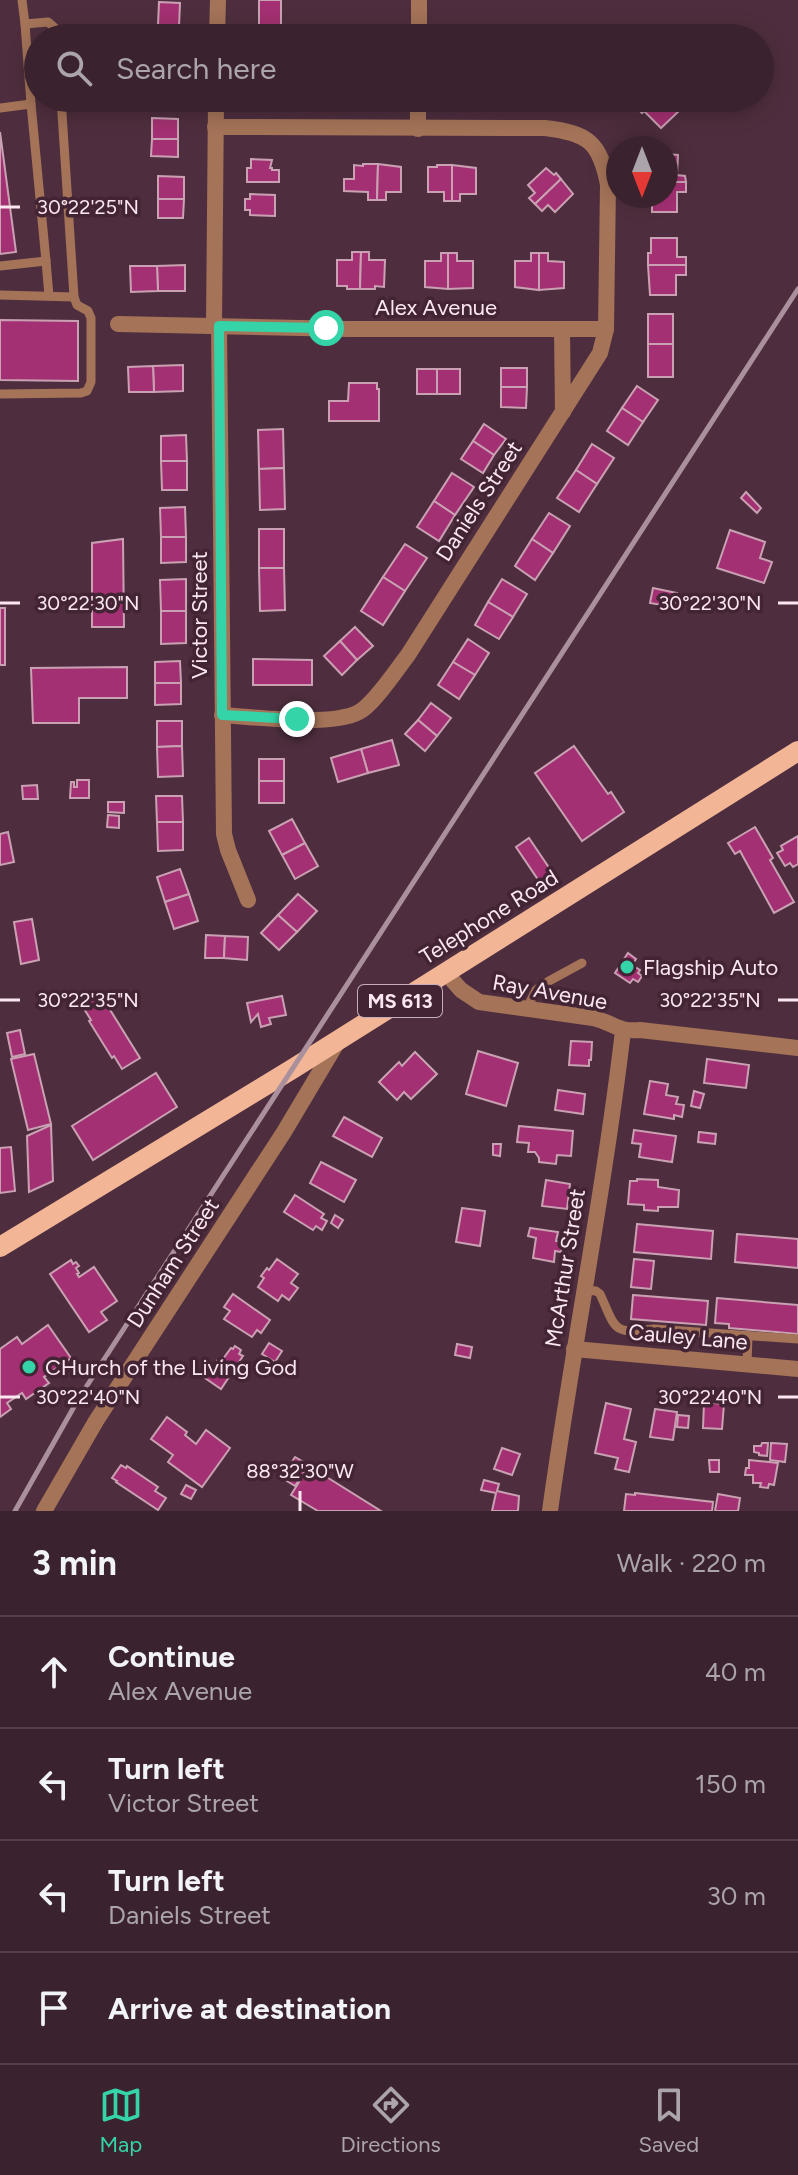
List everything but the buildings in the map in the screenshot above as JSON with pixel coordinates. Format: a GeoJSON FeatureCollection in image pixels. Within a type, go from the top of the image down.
{"type":"FeatureCollection","features":[{"type":"Feature","properties":{"kind":"main road","name":"Telephone Road"},"geometry":{"type":"LineString","coordinates":[[0,1247],[294,1068],[798,751]]}},
{"type":"Feature","properties":{"kind":"street"},"geometry":{"type":"LineString","coordinates":[[217,24],[218,0]]}},
{"type":"Feature","properties":{"kind":"street"},"geometry":{"type":"LineString","coordinates":[[419,0],[419,24]]}},
{"type":"Feature","properties":{"kind":"street","name":"Victor Street"},"geometry":{"type":"LineString","coordinates":[[216,112],[224,834],[248,900]]}},
{"type":"Feature","properties":{"kind":"street"},"geometry":{"type":"LineString","coordinates":[[215,127],[418,129],[418,112]]}},
{"type":"Feature","properties":{"kind":"street","name":"Daniels Street"},"geometry":{"type":"LineString","coordinates":[[222,715],[326,719],[359,712],[371,701],[408,655],[600,353],[606,329],[608,185],[604,162],[595,146],[565,130],[545,128],[418,129]]}},
{"type":"Feature","properties":{"kind":"street","name":"Alex Avenue"},"geometry":{"type":"LineString","coordinates":[[118,324],[606,329]]}},
{"type":"Feature","properties":{"kind":"street"},"geometry":{"type":"LineString","coordinates":[[562,330],[563,413]]}},
{"type":"Feature","properties":{"kind":"street","name":"Ray Avenue"},"geometry":{"type":"LineString","coordinates":[[446,973],[461,990],[479,1002],[593,1018],[623,1031],[640,1030],[798,1048]]}},
{"type":"Feature","properties":{"kind":"street","name":"McArthur Street"},"geometry":{"type":"LineString","coordinates":[[550,1511],[614,1108],[623,1031]]}},
{"type":"Feature","properties":{"kind":"street","name":"Dunham Street"},"geometry":{"type":"LineString","coordinates":[[44,1511],[96,1421],[284,1132],[340,1038]]}},
{"type":"Feature","properties":{"kind":"street","name":"Cauley Lane"},"geometry":{"type":"LineString","coordinates":[[574,1349],[798,1369]]}},
{"type":"Feature","properties":{"kind":"lane"},"geometry":{"type":"LineString","coordinates":[[22,0],[25,24],[50,24]]}},
{"type":"Feature","properties":{"kind":"lane"},"geometry":{"type":"LineString","coordinates":[[0,108],[24,105]]}},
{"type":"Feature","properties":{"kind":"lane"},"geometry":{"type":"LineString","coordinates":[[32,112],[49,296]]}},
{"type":"Feature","properties":{"kind":"lane"},"geometry":{"type":"LineString","coordinates":[[0,394],[81,393],[87,391],[91,382],[91,318],[88,311],[77,305],[74,297],[62,112]]}},
{"type":"Feature","properties":{"kind":"lane"},"geometry":{"type":"LineString","coordinates":[[0,266],[46,261]]}},
{"type":"Feature","properties":{"kind":"lane"},"geometry":{"type":"LineString","coordinates":[[0,295],[74,297]]}},
{"type":"Feature","properties":{"kind":"lane"},"geometry":{"type":"LineString","coordinates":[[526,1010],[536,990],[582,963]]}},
{"type":"Feature","properties":{"kind":"lane"},"geometry":{"type":"LineString","coordinates":[[583,1290],[600,1294],[615,1327],[620,1330],[654,1329],[798,1339]]}},
{"type":"Feature","properties":{"kind":"lane"},"geometry":{"type":"LineString","coordinates":[[747,1365],[748,1335]]}},
{"type":"Feature","properties":{"kind":"railway"},"geometry":{"type":"LineString","coordinates":[[15,1511],[79,1398],[798,289]]}},
{"type":"Feature","properties":{"kind":"place","name":"Flagship Auto"},"geometry":{"type":"Point","coordinates":[627,967]}},
{"type":"Feature","properties":{"kind":"place","name":"CHurch of the Living God"},"geometry":{"type":"Point","coordinates":[29,1367]}},
{"type":"Feature","properties":{"kind":"route"},"geometry":{"type":"LineString","coordinates":[[297,719],[222,715],[219,326],[326,328]]}}]}
